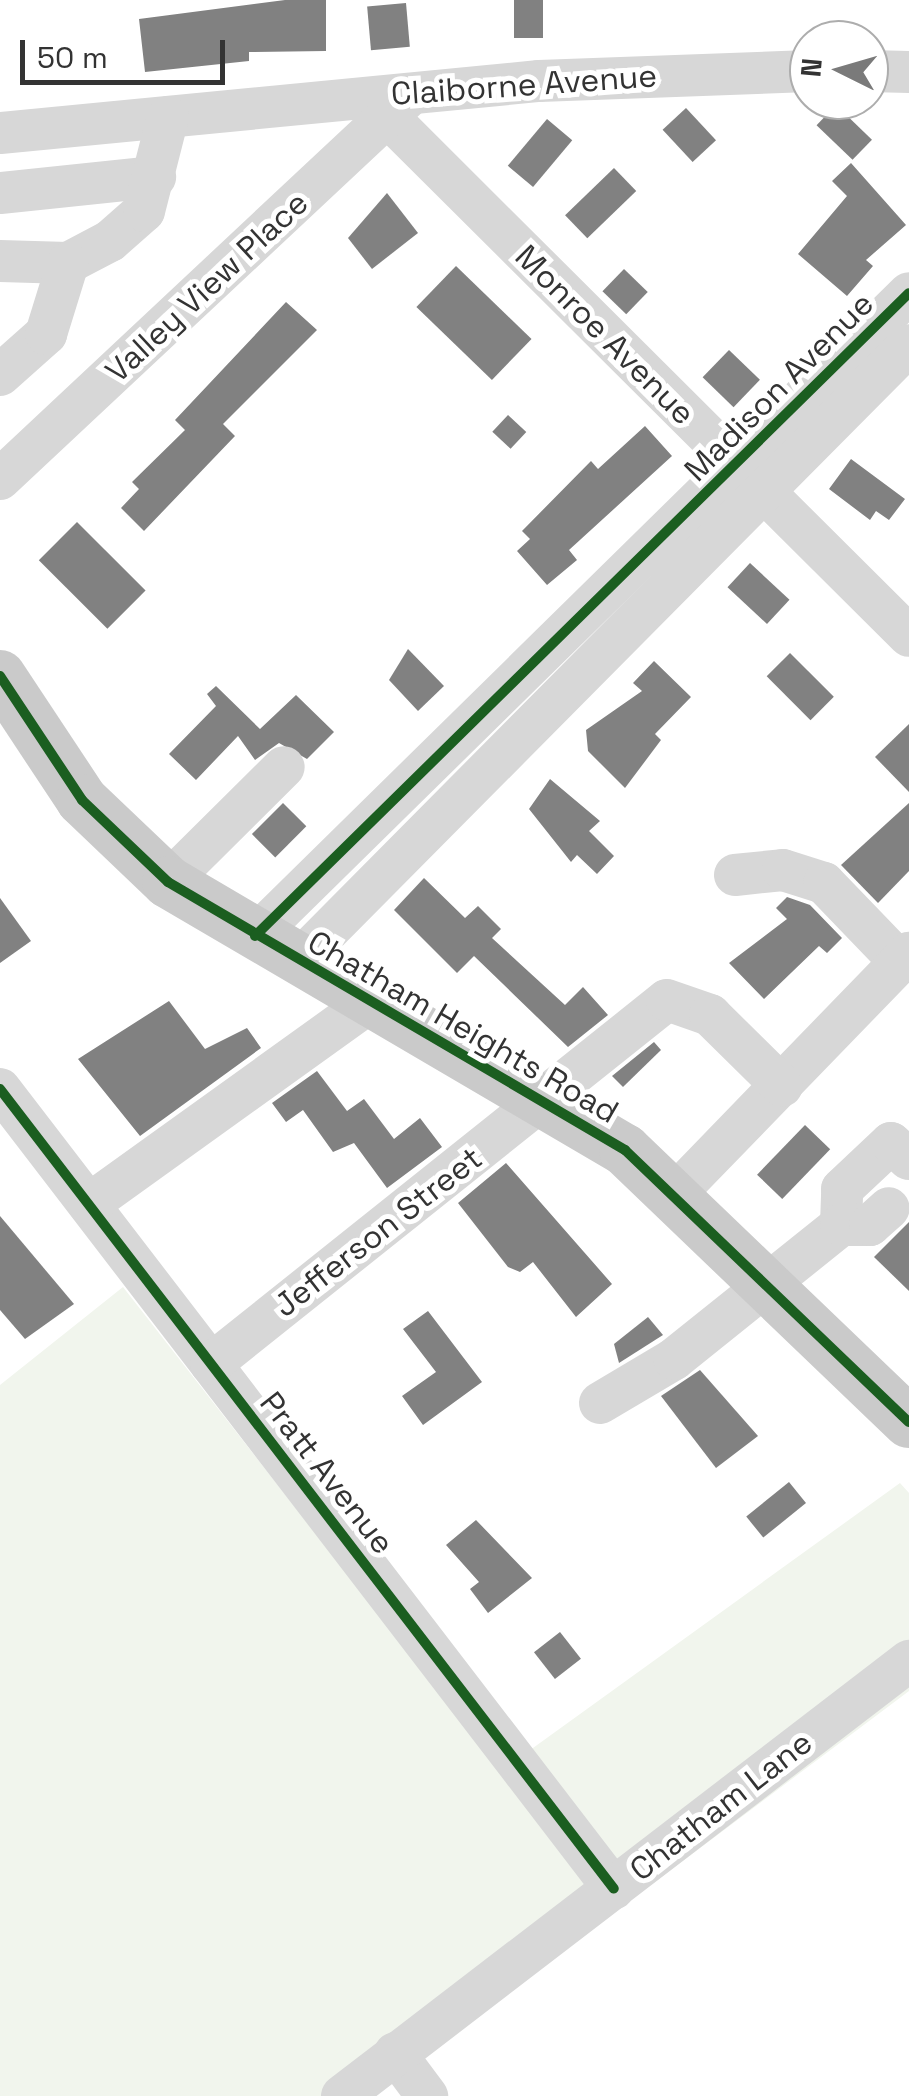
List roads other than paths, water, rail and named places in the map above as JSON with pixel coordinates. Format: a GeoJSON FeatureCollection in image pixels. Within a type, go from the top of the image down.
{"type":"FeatureCollection","features":[{"type":"Feature","properties":{"kind":"main road","name":"Chatham Heights Road"},"geometry":{"type":"LineString","coordinates":[[3,690],[82,800],[168,882],[547,1101],[677,1192],[909,1422]]}},
{"type":"Feature","properties":{"kind":"street","name":"Claiborne Avenue"},"geometry":{"type":"LineString","coordinates":[[0,132],[789,73]]}},
{"type":"Feature","properties":{"kind":"street","name":"Monroe Avenue"},"geometry":{"type":"LineString","coordinates":[[400,104],[750,479],[909,636]]}},
{"type":"Feature","properties":{"kind":"street","name":"Valley View Place"},"geometry":{"type":"LineString","coordinates":[[0,480],[400,104]]}},
{"type":"Feature","properties":{"kind":"street"},"geometry":{"type":"LineString","coordinates":[[0,260],[68,262],[144,212],[168,117]]}},
{"type":"Feature","properties":{"kind":"street"},"geometry":{"type":"LineString","coordinates":[[0,193],[155,178]]}},
{"type":"Feature","properties":{"kind":"street"},"geometry":{"type":"LineString","coordinates":[[0,375],[46,334],[68,262]]}},
{"type":"Feature","properties":{"kind":"street","name":"Madison Avenue"},"geometry":{"type":"LineString","coordinates":[[750,479],[909,293]]}},
{"type":"Feature","properties":{"kind":"street","name":"Madison Avenue"},"geometry":{"type":"LineString","coordinates":[[277,948],[750,479],[909,345]]}},
{"type":"Feature","properties":{"kind":"street"},"geometry":{"type":"LineString","coordinates":[[168,882],[284,767]]}},
{"type":"Feature","properties":{"kind":"street"},"geometry":{"type":"LineString","coordinates":[[677,1192],[905,958],[824,883],[783,870],[735,875]]}},
{"type":"Feature","properties":{"kind":"street","name":"Jefferson Street"},"geometry":{"type":"LineString","coordinates":[[211,1364],[547,1101],[666,1000],[710,1015],[782,1086]]}},
{"type":"Feature","properties":{"kind":"street"},"geometry":{"type":"LineString","coordinates":[[89,1204],[372,1001]]}},
{"type":"Feature","properties":{"kind":"street","name":"Pratt Avenue"},"geometry":{"type":"LineString","coordinates":[[0,1089],[614,1889]]}},
{"type":"Feature","properties":{"kind":"street"},"geometry":{"type":"LineString","coordinates":[[600,1403],[774,1284],[841,1226],[870,1225],[902,1187],[891,1143],[842,1188],[841,1226]]}},
{"type":"Feature","properties":{"kind":"street","name":"Chatham Lane"},"geometry":{"type":"LineString","coordinates":[[342,2096],[909,1661]]}},
{"type":"Feature","properties":{"kind":"street"},"geometry":{"type":"LineString","coordinates":[[396,2053],[427,2096]]}}]}
